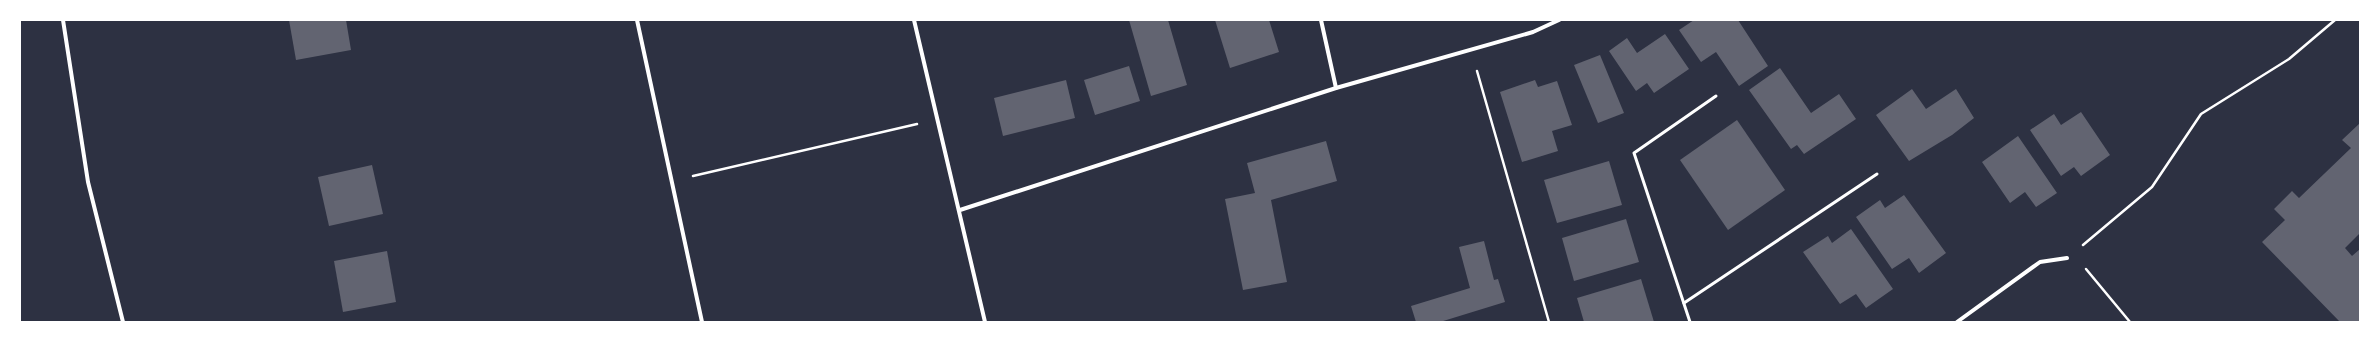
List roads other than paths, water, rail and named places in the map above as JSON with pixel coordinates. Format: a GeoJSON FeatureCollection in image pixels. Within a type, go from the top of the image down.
{"type":"FeatureCollection","features":[{"type":"Feature","properties":{"kind":"street"},"geometry":{"type":"LineString","coordinates":[[63,20],[88,182],[124,322]]}},
{"type":"Feature","properties":{"kind":"street"},"geometry":{"type":"LineString","coordinates":[[637,20],[702,322]]}},
{"type":"Feature","properties":{"kind":"street"},"geometry":{"type":"LineString","coordinates":[[914,20],[960,210],[985,322]]}},
{"type":"Feature","properties":{"kind":"street"},"geometry":{"type":"LineString","coordinates":[[1320,20],[1336,88]]}},
{"type":"Feature","properties":{"kind":"street"},"geometry":{"type":"LineString","coordinates":[[960,210],[1336,88],[1533,32],[1559,20]]}},
{"type":"Feature","properties":{"kind":"street"},"geometry":{"type":"LineString","coordinates":[[1957,322],[2040,262],[2067,258]]}},
{"type":"Feature","properties":{"kind":"lane"},"geometry":{"type":"LineString","coordinates":[[1690,322],[1634,153],[1716,96]]}},
{"type":"Feature","properties":{"kind":"lane"},"geometry":{"type":"LineString","coordinates":[[1684,303],[1877,174]]}}]}
